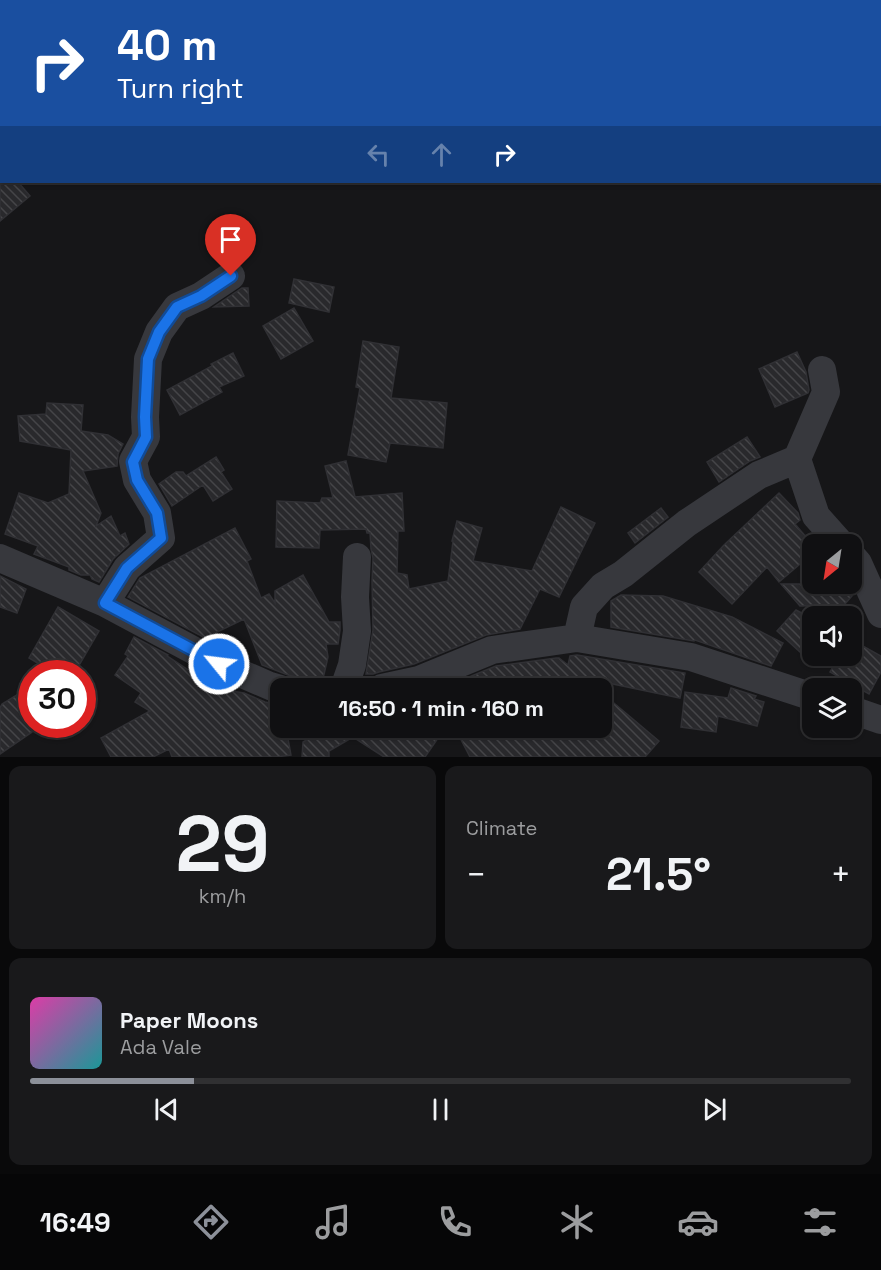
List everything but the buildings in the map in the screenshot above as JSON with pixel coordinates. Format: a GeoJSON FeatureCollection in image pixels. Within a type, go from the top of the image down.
{"type":"FeatureCollection","features":[{"type":"Feature","properties":{"kind":"street"},"geometry":{"type":"LineString","coordinates":[[105,603],[127,568],[161,538],[157,513],[137,480],[133,462],[146,437],[148,359],[159,332],[177,307],[201,296],[231,276]]}},
{"type":"Feature","properties":{"kind":"street"},"geometry":{"type":"LineString","coordinates":[[822,370],[826,392],[797,459],[816,516],[832,534]]}},
{"type":"Feature","properties":{"kind":"street"},"geometry":{"type":"LineString","coordinates":[[577,638],[584,607],[603,586],[623,574],[687,523],[759,475],[797,459]]}},
{"type":"Feature","properties":{"kind":"street"},"geometry":{"type":"LineString","coordinates":[[348,678],[357,631],[355,597],[357,557]]}},
{"type":"Feature","properties":{"kind":"street"},"geometry":{"type":"LineString","coordinates":[[0,558],[105,603],[219,664],[270,686]]}},
{"type":"Feature","properties":{"kind":"street"},"geometry":{"type":"LineString","coordinates":[[862,572],[881,614]]}},
{"type":"Feature","properties":{"kind":"street"},"geometry":{"type":"LineString","coordinates":[[424,678],[492,650],[577,638],[691,657],[802,693]]}},
{"type":"Feature","properties":{"kind":"street"},"geometry":{"type":"LineString","coordinates":[[862,713],[881,720]]}},
{"type":"Feature","properties":{"kind":"route"},"geometry":{"type":"LineString","coordinates":[[219,664],[105,603],[127,568],[161,538],[157,513],[137,480],[133,462],[146,437],[148,359],[159,332],[177,307],[201,296],[231,276]]}}]}
